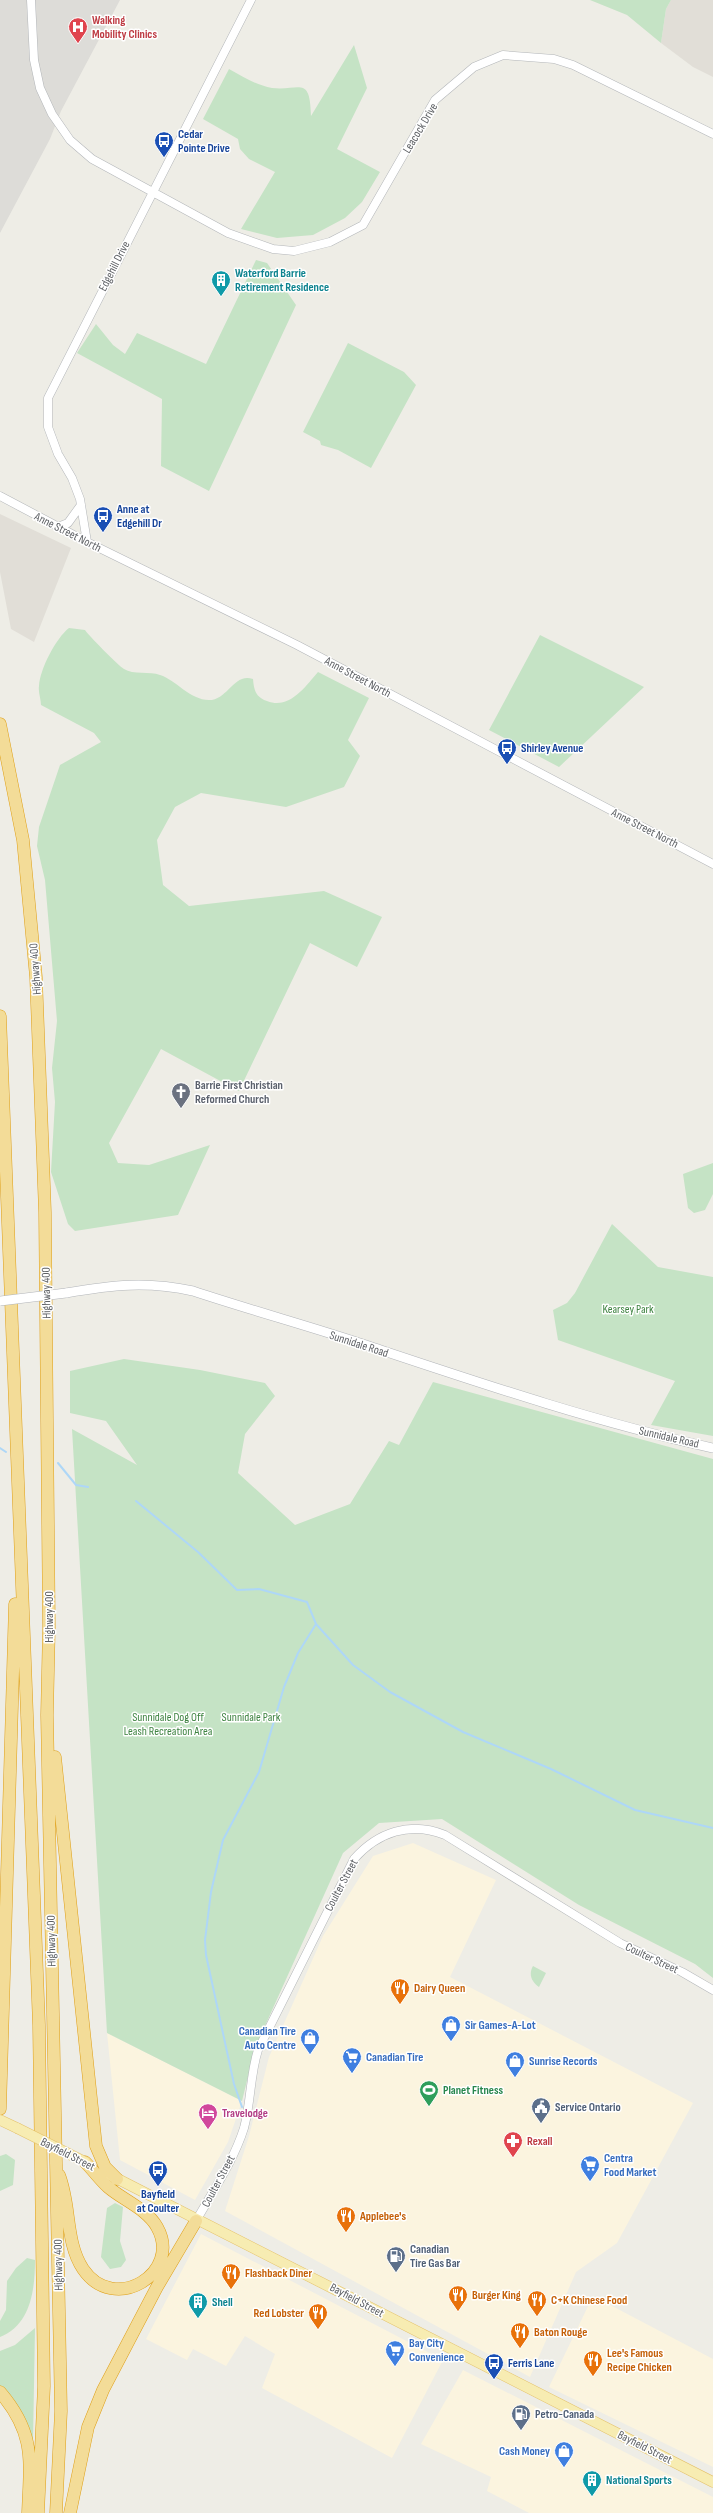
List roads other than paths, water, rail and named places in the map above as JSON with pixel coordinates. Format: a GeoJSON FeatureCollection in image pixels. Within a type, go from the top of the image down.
{"type":"FeatureCollection","features":[{"type":"Feature","properties":{"kind":"highway","name":"Highway 400"},"geometry":{"type":"LineString","coordinates":[[0,724],[23,840],[36,977],[45,1212],[49,1627],[47,1715],[61,2411],[56,2513]]}},
{"type":"Feature","properties":{"kind":"highway","name":"Highway 400"},"geometry":{"type":"LineString","coordinates":[[0,1016],[39,2041],[44,2386],[38,2513]]}},
{"type":"Feature","properties":{"kind":"highway"},"geometry":{"type":"LineString","coordinates":[[0,2109],[7,1914],[10,1711],[19,1513]]}},
{"type":"Feature","properties":{"kind":"highway"},"geometry":{"type":"LineString","coordinates":[[47,1715],[56,1760],[96,2146],[106,2167],[117,2179]]}},
{"type":"Feature","properties":{"kind":"highway"},"geometry":{"type":"LineString","coordinates":[[55,2167],[64,2187],[77,2260],[83,2270],[92,2280],[112,2289],[128,2289],[140,2285],[151,2276],[162,2252],[161,2239],[157,2227],[139,2209],[108,2186],[85,2162]]}},
{"type":"Feature","properties":{"kind":"highway"},"geometry":{"type":"LineString","coordinates":[[70,2513],[88,2427],[103,2390],[157,2287],[196,2220]]}},
{"type":"Feature","properties":{"kind":"highway"},"geometry":{"type":"LineString","coordinates":[[0,2392],[16,2413],[27,2436],[30,2459],[28,2513]]}},
{"type":"Feature","properties":{"kind":"main road","name":"Sunnidale Road"},"geometry":{"type":"LineString","coordinates":[[0,1301],[135,1283],[168,1285],[193,1291],[365,1345],[455,1377],[646,1432],[713,1448]]}},
{"type":"Feature","properties":{"kind":"main road","name":"Bayfield Street"},"geometry":{"type":"LineString","coordinates":[[0,2120],[85,2162],[196,2220],[335,2288],[454,2352],[713,2482]]}},
{"type":"Feature","properties":{"kind":"street"},"geometry":{"type":"LineString","coordinates":[[31,0],[34,60],[40,88],[52,114],[70,140],[92,159],[153,191]]}},
{"type":"Feature","properties":{"kind":"street","name":"Edgehill Drive"},"geometry":{"type":"LineString","coordinates":[[87,542],[81,505],[72,478],[58,454],[48,427],[48,398],[251,0]]}},
{"type":"Feature","properties":{"kind":"street","name":"Leacock Drive"},"geometry":{"type":"LineString","coordinates":[[153,191],[228,233],[273,249],[294,251],[330,242],[363,225],[435,100],[474,67],[503,55],[554,59],[573,65],[713,134]]}},
{"type":"Feature","properties":{"kind":"street","name":"Anne Street North"},"geometry":{"type":"LineString","coordinates":[[0,496],[87,542],[297,645],[713,864]]}},
{"type":"Feature","properties":{"kind":"street"},"geometry":{"type":"LineString","coordinates":[[58,527],[68,523],[81,505]]}},
{"type":"Feature","properties":{"kind":"street","name":"Coulter Street"},"geometry":{"type":"LineString","coordinates":[[196,2220],[223,2174],[244,2128],[254,2064],[258,2050],[350,1865],[363,1849],[384,1835],[409,1828],[433,1831],[445,1835],[620,1943],[682,1972],[713,1990]]}},
{"type":"Feature","properties":{"kind":"waterway"},"geometry":{"type":"LineString","coordinates":[[0,1448],[6,1452]]}},
{"type":"Feature","properties":{"kind":"waterway"},"geometry":{"type":"LineString","coordinates":[[58,1463],[76,1485],[88,1487]]}},
{"type":"Feature","properties":{"kind":"waterway"},"geometry":{"type":"LineString","coordinates":[[136,1501],[198,1552],[237,1590],[259,1589],[307,1602],[316,1624],[353,1665],[390,1692],[463,1732],[551,1769],[635,1810],[713,1828]]}},
{"type":"Feature","properties":{"kind":"waterway"},"geometry":{"type":"LineString","coordinates":[[242,2107],[234,2084],[206,1955],[205,1940],[211,1892],[223,1840],[259,1772],[284,1687],[298,1653],[316,1624]]}},
{"type":"Feature","properties":{"kind":"place","name":"Walking Mobility Clinics"},"geometry":{"type":"Point","coordinates":[78,44]}},
{"type":"Feature","properties":{"kind":"place","name":"Cedar Pointe Drive"},"geometry":{"type":"Point","coordinates":[164,158]}},
{"type":"Feature","properties":{"kind":"place","name":"Waterford Barrie Retirement Residence"},"geometry":{"type":"Point","coordinates":[221,297]}},
{"type":"Feature","properties":{"kind":"place","name":"Anne at Edgehill Dr"},"geometry":{"type":"Point","coordinates":[103,533]}},
{"type":"Feature","properties":{"kind":"place","name":"Shirley Avenue"},"geometry":{"type":"Point","coordinates":[507,765]}},
{"type":"Feature","properties":{"kind":"place","name":"Barrie First Christian Reformed Church"},"geometry":{"type":"Point","coordinates":[181,1109]}},
{"type":"Feature","properties":{"kind":"place","name":"Dairy Queen"},"geometry":{"type":"Point","coordinates":[400,2005]}},
{"type":"Feature","properties":{"kind":"place","name":"Sir Games-A-Lot"},"geometry":{"type":"Point","coordinates":[451,2042]}},
{"type":"Feature","properties":{"kind":"place","name":"Canadian Tire Auto Centre"},"geometry":{"type":"Point","coordinates":[310,2055]}},
{"type":"Feature","properties":{"kind":"place","name":"Canadian Tire"},"geometry":{"type":"Point","coordinates":[352,2074]}},
{"type":"Feature","properties":{"kind":"place","name":"Sunrise Records"},"geometry":{"type":"Point","coordinates":[515,2078]}},
{"type":"Feature","properties":{"kind":"place","name":"Planet Fitness"},"geometry":{"type":"Point","coordinates":[429,2107]}},
{"type":"Feature","properties":{"kind":"place","name":"Service Ontario"},"geometry":{"type":"Point","coordinates":[541,2124]}},
{"type":"Feature","properties":{"kind":"place","name":"Travelodge"},"geometry":{"type":"Point","coordinates":[208,2130]}},
{"type":"Feature","properties":{"kind":"place","name":"Rexall"},"geometry":{"type":"Point","coordinates":[513,2158]}},
{"type":"Feature","properties":{"kind":"place","name":"Centra Food Market"},"geometry":{"type":"Point","coordinates":[590,2182]}},
{"type":"Feature","properties":{"kind":"place","name":"Bayfield at Coulter"},"geometry":{"type":"Point","coordinates":[158,2187]}},
{"type":"Feature","properties":{"kind":"place","name":"Applebee's"},"geometry":{"type":"Point","coordinates":[346,2233]}},
{"type":"Feature","properties":{"kind":"place","name":"Canadian Tire Gas Bar"},"geometry":{"type":"Point","coordinates":[396,2273]}},
{"type":"Feature","properties":{"kind":"place","name":"Flashback Diner"},"geometry":{"type":"Point","coordinates":[231,2290]}},
{"type":"Feature","properties":{"kind":"place","name":"Burger King"},"geometry":{"type":"Point","coordinates":[458,2312]}},
{"type":"Feature","properties":{"kind":"place","name":"C+K Chinese Food"},"geometry":{"type":"Point","coordinates":[537,2317]}},
{"type":"Feature","properties":{"kind":"place","name":"Shell"},"geometry":{"type":"Point","coordinates":[198,2319]}},
{"type":"Feature","properties":{"kind":"place","name":"Red Lobster"},"geometry":{"type":"Point","coordinates":[318,2330]}},
{"type":"Feature","properties":{"kind":"place","name":"Baton Rouge"},"geometry":{"type":"Point","coordinates":[520,2349]}},
{"type":"Feature","properties":{"kind":"place","name":"Bay City Convenience"},"geometry":{"type":"Point","coordinates":[395,2367]}},
{"type":"Feature","properties":{"kind":"place","name":"Lee's Famous Recipe Chicken"},"geometry":{"type":"Point","coordinates":[593,2377]}},
{"type":"Feature","properties":{"kind":"place","name":"Ferris Lane"},"geometry":{"type":"Point","coordinates":[494,2380]}},
{"type":"Feature","properties":{"kind":"place","name":"Petro-Canada"},"geometry":{"type":"Point","coordinates":[521,2431]}},
{"type":"Feature","properties":{"kind":"place","name":"Cash Money"},"geometry":{"type":"Point","coordinates":[564,2468]}},
{"type":"Feature","properties":{"kind":"place","name":"National Sports"},"geometry":{"type":"Point","coordinates":[592,2497]}},
{"type":"Feature","properties":{"kind":"park label","name":"Kearsey Park"},"geometry":{"type":"Point","coordinates":[628,1309]}},
{"type":"Feature","properties":{"kind":"park label","name":"Sunnidale Park"},"geometry":{"type":"Point","coordinates":[251,1717]}},
{"type":"Feature","properties":{"kind":"park label","name":"Sunnidale Dog Off Leash Recreation Area"},"geometry":{"type":"Point","coordinates":[168,1724]}}]}
